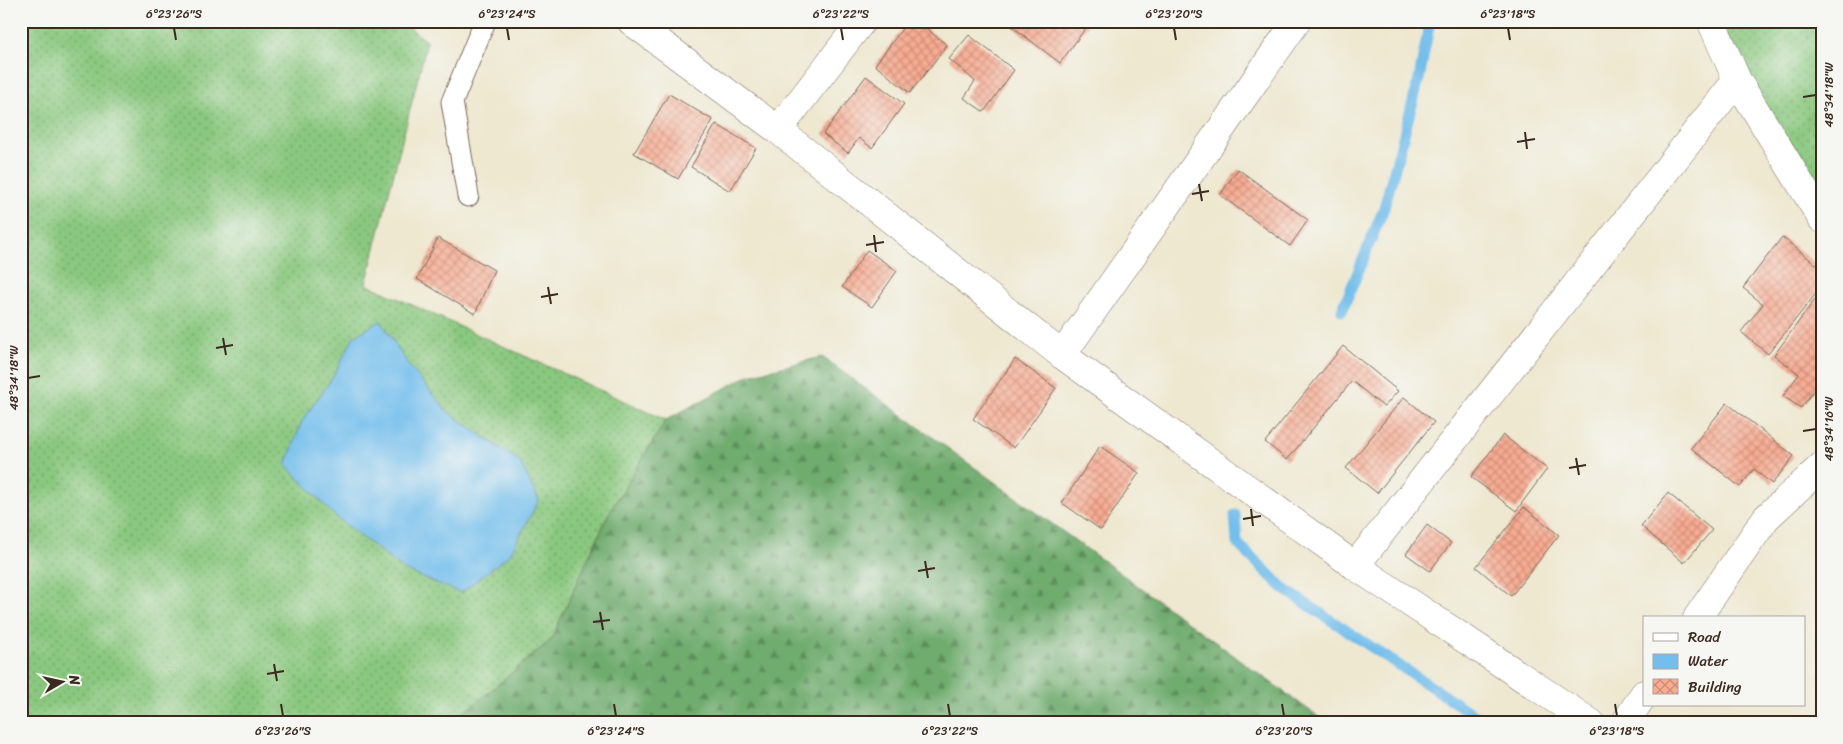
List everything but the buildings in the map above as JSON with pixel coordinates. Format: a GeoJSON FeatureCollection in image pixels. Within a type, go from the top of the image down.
{"type":"FeatureCollection","features":[{"type":"Feature","properties":{"kind":"street"},"geometry":{"type":"LineString","coordinates":[[631,21],[778,130],[1062,355],[1355,566],[1591,723]]}},
{"type":"Feature","properties":{"kind":"street"},"geometry":{"type":"LineString","coordinates":[[778,130],[862,21]]}},
{"type":"Feature","properties":{"kind":"street"},"geometry":{"type":"LineString","coordinates":[[1062,355],[1297,21]]}},
{"type":"Feature","properties":{"kind":"street"},"geometry":{"type":"LineString","coordinates":[[1711,21],[1737,80],[1822,219]]}},
{"type":"Feature","properties":{"kind":"street"},"geometry":{"type":"LineString","coordinates":[[1355,566],[1737,80]]}},
{"type":"Feature","properties":{"kind":"street"},"geometry":{"type":"LineString","coordinates":[[1698,616],[1766,518],[1822,466]]}},
{"type":"Feature","properties":{"kind":"street"},"geometry":{"type":"LineString","coordinates":[[1625,723],[1643,696]]}},
{"type":"Feature","properties":{"kind":"lane"},"geometry":{"type":"LineString","coordinates":[[468,196],[452,102],[485,21]]}},
{"type":"Feature","properties":{"kind":"green space"},"geometry":{"type":"Polygon","coordinates":[[[21,21],[402,21],[427,42],[366,284],[666,420],[608,515],[551,640],[452,723],[21,723],[21,21]]]}},
{"type":"Feature","properties":{"kind":"green space"},"geometry":{"type":"Polygon","coordinates":[[[1716,21],[1822,21],[1822,212],[1716,21]]]}},
{"type":"Feature","properties":{"kind":"green space"},"geometry":{"type":"Polygon","coordinates":[[[822,357],[1327,723],[452,723],[551,640],[608,515],[666,420],[749,375],[822,357]]]}},
{"type":"Feature","properties":{"kind":"water"},"geometry":{"type":"Polygon","coordinates":[[[381,321],[409,366],[448,412],[520,462],[539,500],[510,554],[461,593],[404,570],[335,516],[286,465],[302,421],[333,377],[354,336],[381,321]]]}},
{"type":"Feature","properties":{"kind":"waterway"},"geometry":{"type":"LineString","coordinates":[[1342,311],[1384,208],[1419,79],[1430,21]]}},
{"type":"Feature","properties":{"kind":"waterway"},"geometry":{"type":"LineString","coordinates":[[1235,515],[1237,543],[1284,589],[1486,723]]}}]}
